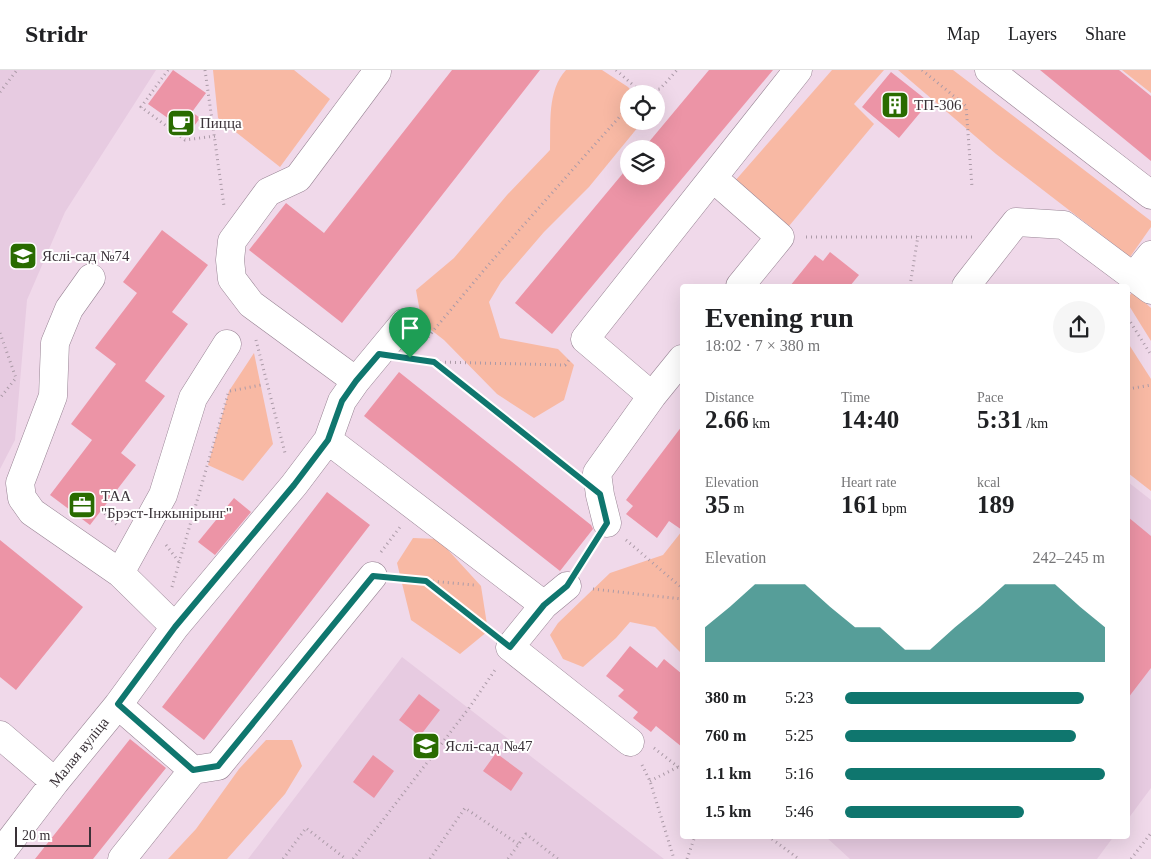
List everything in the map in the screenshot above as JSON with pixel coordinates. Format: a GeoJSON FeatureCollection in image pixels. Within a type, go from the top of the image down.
{"type":"FeatureCollection","features":[{"type":"Feature","properties":{"kind":"street"},"geometry":{"type":"LineString","coordinates":[[356,381],[251,304],[232,279],[230,260],[232,242],[268,192],[298,178],[377,72],[375,70]]}},
{"type":"Feature","properties":{"kind":"street"},"geometry":{"type":"LineString","coordinates":[[652,396],[585,339],[798,70]]}},
{"type":"Feature","properties":{"kind":"street"},"geometry":{"type":"LineString","coordinates":[[989,70],[1151,195]]}},
{"type":"Feature","properties":{"kind":"street"},"geometry":{"type":"LineString","coordinates":[[713,178],[780,237],[742,284]]}},
{"type":"Feature","properties":{"kind":"street"},"geometry":{"type":"LineString","coordinates":[[968,284],[1016,222],[1064,225],[1143,283],[1151,255]]}},
{"type":"Feature","properties":{"kind":"street"},"geometry":{"type":"LineString","coordinates":[[91,278],[69,309],[55,343],[53,396],[20,483],[22,498],[32,512],[120,573],[169,621]]}},
{"type":"Feature","properties":{"kind":"street","name":"Малая вуліца"},"geometry":{"type":"LineString","coordinates":[[0,854],[118,704],[169,621],[294,485],[328,440],[342,401],[404,323]]}},
{"type":"Feature","properties":{"kind":"street"},"geometry":{"type":"LineString","coordinates":[[120,573],[163,495],[194,398],[227,344]]}},
{"type":"Feature","properties":{"kind":"street"},"geometry":{"type":"LineString","coordinates":[[607,523],[597,473],[652,396],[680,361]]}},
{"type":"Feature","properties":{"kind":"street"},"geometry":{"type":"LineString","coordinates":[[328,440],[544,605]]}},
{"type":"Feature","properties":{"kind":"street"},"geometry":{"type":"LineString","coordinates":[[122,859],[193,770],[218,766],[373,576]]}},
{"type":"Feature","properties":{"kind":"street"},"geometry":{"type":"LineString","coordinates":[[567,586],[544,605],[510,647],[630,742]]}},
{"type":"Feature","properties":{"kind":"street"},"geometry":{"type":"LineString","coordinates":[[118,704],[193,770]]}},
{"type":"Feature","properties":{"kind":"street"},"geometry":{"type":"LineString","coordinates":[[0,735],[55,782]]}},
{"type":"Feature","properties":{"kind":"path"},"geometry":{"type":"LineString","coordinates":[[0,92],[18,70]]}},
{"type":"Feature","properties":{"kind":"path"},"geometry":{"type":"LineString","coordinates":[[168,70],[141,107],[185,140],[215,136]]}},
{"type":"Feature","properties":{"kind":"path"},"geometry":{"type":"LineString","coordinates":[[206,70],[226,213]]}},
{"type":"Feature","properties":{"kind":"path"},"geometry":{"type":"LineString","coordinates":[[616,70],[632,85]]}},
{"type":"Feature","properties":{"kind":"path"},"geometry":{"type":"LineString","coordinates":[[664,85],[677,70]]}},
{"type":"Feature","properties":{"kind":"path"},"geometry":{"type":"LineString","coordinates":[[922,70],[966,106],[972,187]]}},
{"type":"Feature","properties":{"kind":"path"},"geometry":{"type":"LineString","coordinates":[[422,344],[490,263],[620,116]]}},
{"type":"Feature","properties":{"kind":"path"},"geometry":{"type":"LineString","coordinates":[[910,284],[918,236]]}},
{"type":"Feature","properties":{"kind":"path"},"geometry":{"type":"LineString","coordinates":[[780,237],[1004,237]]}},
{"type":"Feature","properties":{"kind":"path"},"geometry":{"type":"LineString","coordinates":[[1130,321],[1151,355]]}},
{"type":"Feature","properties":{"kind":"path"},"geometry":{"type":"LineString","coordinates":[[254,331],[294,485]]}},
{"type":"Feature","properties":{"kind":"path"},"geometry":{"type":"LineString","coordinates":[[0,333],[16,378],[0,398]]}},
{"type":"Feature","properties":{"kind":"path"},"geometry":{"type":"LineString","coordinates":[[379,354],[434,362],[565,365],[585,339]]}},
{"type":"Feature","properties":{"kind":"path"},"geometry":{"type":"LineString","coordinates":[[410,358],[416,351]]}},
{"type":"Feature","properties":{"kind":"path"},"geometry":{"type":"LineString","coordinates":[[434,362],[600,494]]}},
{"type":"Feature","properties":{"kind":"path"},"geometry":{"type":"LineString","coordinates":[[169,621],[168,598],[229,391],[234,384]]}},
{"type":"Feature","properties":{"kind":"path"},"geometry":{"type":"LineString","coordinates":[[1130,389],[1151,385]]}},
{"type":"Feature","properties":{"kind":"path"},"geometry":{"type":"LineString","coordinates":[[416,507],[369,567],[373,576],[475,585]]}},
{"type":"Feature","properties":{"kind":"path"},"geometry":{"type":"LineString","coordinates":[[680,586],[607,523],[567,586],[680,599]]}},
{"type":"Feature","properties":{"kind":"path"},"geometry":{"type":"LineString","coordinates":[[353,859],[469,708],[510,647],[426,581]]}},
{"type":"Feature","properties":{"kind":"path"},"geometry":{"type":"LineString","coordinates":[[650,781],[680,766],[640,738],[630,742],[650,781],[674,859]]}},
{"type":"Feature","properties":{"kind":"path"},"geometry":{"type":"LineString","coordinates":[[430,859],[465,808],[518,844]]}},
{"type":"Feature","properties":{"kind":"path"},"geometry":{"type":"LineString","coordinates":[[283,859],[306,828],[346,859]]}},
{"type":"Feature","properties":{"kind":"path"},"geometry":{"type":"LineString","coordinates":[[1131,859],[1151,833]]}},
{"type":"Feature","properties":{"kind":"path"},"geometry":{"type":"LineString","coordinates":[[508,859],[526,834],[558,859]]}},
{"type":"Feature","properties":{"kind":"path"},"geometry":{"type":"LineString","coordinates":[[687,859],[694,839]]}},
{"type":"Feature","properties":{"kind":"path"},"geometry":{"type":"LineString","coordinates":[[772,839],[799,859]]}},
{"type":"Feature","properties":{"kind":"shaded area","name":"Яслі-сад №74"},"geometry":{"type":"Polygon","coordinates":[[[0,70],[156,70],[65,212],[27,300],[15,440],[0,469],[0,70]]]}},
{"type":"Feature","properties":{"kind":"shaded area"},"geometry":{"type":"Polygon","coordinates":[[[213,70],[294,70],[330,99],[280,167],[218,118],[213,70]]]}},
{"type":"Feature","properties":{"kind":"shaded area"},"geometry":{"type":"Polygon","coordinates":[[[566,70],[602,70],[625,85],[620,85],[620,130],[636,130],[627,140],[620,140],[620,149],[589,187],[544,232],[501,282],[489,302],[500,338],[558,349],[574,365],[564,400],[534,418],[497,394],[444,340],[422,323],[416,290],[454,258],[507,195],[550,150],[551,108],[560,78],[566,70]]]}},
{"type":"Feature","properties":{"kind":"shaded area"},"geometry":{"type":"Polygon","coordinates":[[[832,70],[884,70],[854,104],[874,124],[789,226],[734,182],[832,70]]]}},
{"type":"Feature","properties":{"kind":"shaded area"},"geometry":{"type":"Polygon","coordinates":[[[898,70],[953,70],[1151,221],[1151,227],[1130,257],[996,154],[898,70]]]}},
{"type":"Feature","properties":{"kind":"shaded area"},"geometry":{"type":"Polygon","coordinates":[[[1122,70],[1151,70],[1151,93],[1122,70]]]}},
{"type":"Feature","properties":{"kind":"shaded area"},"geometry":{"type":"Polygon","coordinates":[[[1133,292],[1151,308],[1151,341],[1130,307],[1130,295],[1133,292]]]}},
{"type":"Feature","properties":{"kind":"shaded area"},"geometry":{"type":"Polygon","coordinates":[[[1130,346],[1151,379],[1151,491],[1130,475],[1130,346]]]}},
{"type":"Feature","properties":{"kind":"shaded area"},"geometry":{"type":"Polygon","coordinates":[[[254,353],[273,444],[243,481],[208,465],[229,391],[254,353]]]}},
{"type":"Feature","properties":{"kind":"shaded area"},"geometry":{"type":"Polygon","coordinates":[[[1130,484],[1151,500],[1151,788],[1130,816],[1130,484]]]}},
{"type":"Feature","properties":{"kind":"shaded area"},"geometry":{"type":"Polygon","coordinates":[[[680,534],[680,652],[655,627],[630,622],[616,638],[583,667],[563,659],[550,635],[558,623],[610,573],[663,555],[680,534]]]}},
{"type":"Feature","properties":{"kind":"shaded area"},"geometry":{"type":"Polygon","coordinates":[[[413,538],[438,539],[481,586],[488,631],[460,654],[411,620],[397,563],[413,538]]]}},
{"type":"Feature","properties":{"kind":"shaded area","name":"Яслі-сад №47"},"geometry":{"type":"Polygon","coordinates":[[[402,657],[664,859],[248,859],[402,657]]]}},
{"type":"Feature","properties":{"kind":"shaded area"},"geometry":{"type":"Polygon","coordinates":[[[266,740],[292,740],[302,766],[285,794],[227,859],[168,859],[196,829],[239,769],[266,740]]]}},
{"type":"Feature","properties":{"kind":"shaded area"},"geometry":{"type":"Polygon","coordinates":[[[828,839],[1112,839],[1097,859],[850,859],[828,839]]]}},
{"type":"Feature","properties":{"kind":"building"},"geometry":{"type":"Polygon","coordinates":[[[173,70],[206,93],[192,112],[200,118],[189,133],[148,104],[173,70]]]}},
{"type":"Feature","properties":{"kind":"building"},"geometry":{"type":"Polygon","coordinates":[[[452,70],[540,70],[342,323],[249,250],[286,203],[324,233],[452,70]]]}},
{"type":"Feature","properties":{"kind":"building"},"geometry":{"type":"Polygon","coordinates":[[[709,70],[773,70],[552,334],[515,303],[620,177],[620,185],[665,185],[665,140],[651,140],[659,130],[665,130],[665,123],[709,70]]]}},
{"type":"Feature","properties":{"kind":"building"},"geometry":{"type":"Polygon","coordinates":[[[1040,70],[1119,70],[1151,96],[1151,161],[1040,70]]]}},
{"type":"Feature","properties":{"kind":"building","name":"ТП-306"},"geometry":{"type":"Polygon","coordinates":[[[891,72],[929,102],[899,138],[862,107],[891,72]]]}},
{"type":"Feature","properties":{"kind":"building"},"geometry":{"type":"Polygon","coordinates":[[[162,230],[208,265],[172,312],[188,324],[145,381],[165,396],[121,453],[136,465],[90,525],[50,495],[92,440],[71,424],[116,364],[95,348],[137,293],[123,282],[162,230]]]}},
{"type":"Feature","properties":{"kind":"building"},"geometry":{"type":"Polygon","coordinates":[[[830,252],[859,275],[852,284],[792,284],[815,255],[823,261],[830,252]]]}},
{"type":"Feature","properties":{"kind":"building"},"geometry":{"type":"Polygon","coordinates":[[[399,372],[591,525],[593,529],[560,571],[364,416],[399,372]]]}},
{"type":"Feature","properties":{"kind":"building"},"geometry":{"type":"Polygon","coordinates":[[[680,429],[680,529],[669,521],[657,538],[626,514],[633,506],[626,500],[680,429]]]}},
{"type":"Feature","properties":{"kind":"building"},"geometry":{"type":"Polygon","coordinates":[[[327,492],[370,525],[204,740],[162,707],[327,492]]]}},
{"type":"Feature","properties":{"kind":"building"},"geometry":{"type":"Polygon","coordinates":[[[234,498],[251,512],[215,555],[198,542],[234,498]]]}},
{"type":"Feature","properties":{"kind":"building"},"geometry":{"type":"Polygon","coordinates":[[[1130,519],[1151,536],[1151,668],[1130,695],[1130,519]]]}},
{"type":"Feature","properties":{"kind":"building"},"geometry":{"type":"Polygon","coordinates":[[[0,540],[83,607],[16,690],[0,677],[0,540]]]}},
{"type":"Feature","properties":{"kind":"building"},"geometry":{"type":"Polygon","coordinates":[[[630,646],[657,668],[664,659],[680,672],[680,745],[656,726],[651,732],[633,718],[638,712],[618,696],[624,690],[606,676],[630,646]]]}},
{"type":"Feature","properties":{"kind":"building"},"geometry":{"type":"Polygon","coordinates":[[[419,694],[440,710],[420,736],[399,720],[419,694]]]}},
{"type":"Feature","properties":{"kind":"building"},"geometry":{"type":"Polygon","coordinates":[[[130,739],[166,768],[93,859],[35,859],[130,739]]]}},
{"type":"Feature","properties":{"kind":"building"},"geometry":{"type":"Polygon","coordinates":[[[496,753],[523,773],[511,791],[483,771],[496,753]]]}},
{"type":"Feature","properties":{"kind":"building"},"geometry":{"type":"Polygon","coordinates":[[[373,755],[394,771],[374,798],[353,782],[373,755]]]}},
{"type":"Feature","properties":{"kind":"place","name":"ТП-306"},"geometry":{"type":"Point","coordinates":[895,105]}},
{"type":"Feature","properties":{"kind":"place","name":"Пицца"},"geometry":{"type":"Point","coordinates":[181,123]}},
{"type":"Feature","properties":{"kind":"place","name":"Яслі-сад №74"},"geometry":{"type":"Point","coordinates":[23,256]}},
{"type":"Feature","properties":{"kind":"place","name":"ТАА \"Брэст-Інжынірынг\""},"geometry":{"type":"Point","coordinates":[82,505]}},
{"type":"Feature","properties":{"kind":"place","name":"Яслі-сад №47"},"geometry":{"type":"Point","coordinates":[426,746]}},
{"type":"Feature","properties":{"kind":"route"},"geometry":{"type":"LineString","coordinates":[[379,354],[410,358],[434,362],[600,494],[607,523],[567,586],[544,605],[510,647],[426,581],[373,576],[218,766],[193,770],[118,704],[175,627],[294,485],[328,440],[342,401],[356,381],[379,354]]}}]}
